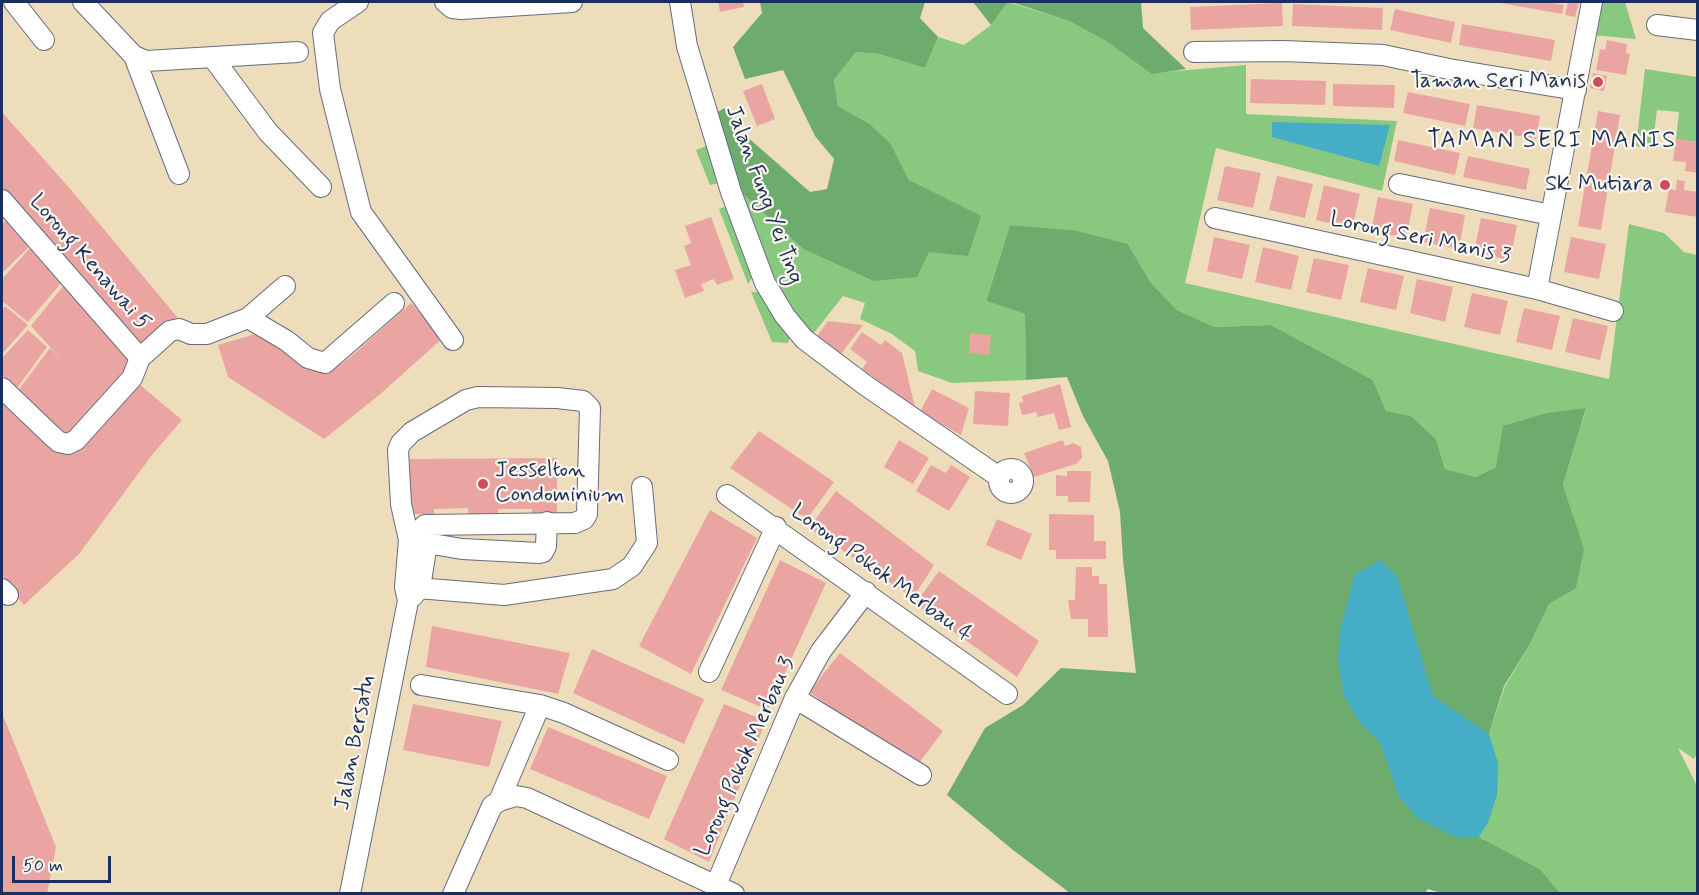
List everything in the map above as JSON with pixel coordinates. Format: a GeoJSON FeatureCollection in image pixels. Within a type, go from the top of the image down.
{"type":"FeatureCollection","features":[{"type":"Feature","properties":{"kind":"street"},"geometry":{"type":"LineString","coordinates":[[14,2],[44,40]]}},
{"type":"Feature","properties":{"kind":"street"},"geometry":{"type":"LineString","coordinates":[[83,2],[134,56],[179,174]]}},
{"type":"Feature","properties":{"kind":"street"},"geometry":{"type":"LineString","coordinates":[[358,2],[330,21],[323,33],[330,89],[361,212],[453,340]]}},
{"type":"Feature","properties":{"kind":"street"},"geometry":{"type":"LineString","coordinates":[[448,5],[572,2]]}},
{"type":"Feature","properties":{"kind":"street","name":"Jalan Fung Yei Ting"},"geometry":{"type":"LineString","coordinates":[[680,2],[687,46],[731,192],[765,283],[785,316],[804,339],[821,352],[999,477]]}},
{"type":"Feature","properties":{"kind":"street"},"geometry":{"type":"LineString","coordinates":[[1537,289],[1592,2]]}},
{"type":"Feature","properties":{"kind":"street"},"geometry":{"type":"LineString","coordinates":[[1656,25],[1698,30]]}},
{"type":"Feature","properties":{"kind":"street"},"geometry":{"type":"LineString","coordinates":[[1194,52],[1283,51],[1383,55],[1449,69],[1576,90]]}},
{"type":"Feature","properties":{"kind":"street"},"geometry":{"type":"LineString","coordinates":[[134,56],[154,62],[298,52]]}},
{"type":"Feature","properties":{"kind":"street"},"geometry":{"type":"LineString","coordinates":[[213,58],[268,132],[321,187]]}},
{"type":"Feature","properties":{"kind":"street"},"geometry":{"type":"LineString","coordinates":[[1399,184],[1551,215]]}},
{"type":"Feature","properties":{"kind":"street","name":"Lorong Kenawai 5"},"geometry":{"type":"LineString","coordinates":[[2,200],[140,358]]}},
{"type":"Feature","properties":{"kind":"street","name":"Lorong Seri Manis 3"},"geometry":{"type":"LineString","coordinates":[[1215,218],[1537,289],[1613,311]]}},
{"type":"Feature","properties":{"kind":"street","name":"Lorong Kenawai 5"},"geometry":{"type":"LineString","coordinates":[[2,388],[59,442],[68,444],[76,440],[132,378],[140,358],[170,331],[179,329],[191,334],[207,334],[248,318],[285,286]]}},
{"type":"Feature","properties":{"kind":"street"},"geometry":{"type":"LineString","coordinates":[[248,318],[287,341],[308,358],[325,363],[394,303]]}},
{"type":"Feature","properties":{"kind":"street"},"geometry":{"type":"LineString","coordinates":[[478,397],[557,398],[583,401],[590,408],[587,514],[584,519],[575,523],[425,525],[418,542],[401,504],[398,450],[401,443],[421,427],[466,400],[478,397]]}},
{"type":"Feature","properties":{"kind":"street"},"geometry":{"type":"LineString","coordinates":[[411,592],[504,595],[613,579],[632,566],[646,543],[642,487]]}},
{"type":"Feature","properties":{"kind":"street","name":"Lorong Pokok Merbau 4"},"geometry":{"type":"LineString","coordinates":[[727,495],[776,527],[1007,694]]}},
{"type":"Feature","properties":{"kind":"street"},"geometry":{"type":"LineString","coordinates":[[418,542],[462,549],[539,553],[543,552],[546,546],[547,522]]}},
{"type":"Feature","properties":{"kind":"street"},"geometry":{"type":"LineString","coordinates":[[709,672],[776,527]]}},
{"type":"Feature","properties":{"kind":"street","name":"Jalan Bersatu"},"geometry":{"type":"LineString","coordinates":[[350,894],[411,592],[418,542]]}},
{"type":"Feature","properties":{"kind":"street","name":"Lorong Pokok Merbau 3"},"geometry":{"type":"LineString","coordinates":[[716,885],[795,698],[821,651],[866,592]]}},
{"type":"Feature","properties":{"kind":"street"},"geometry":{"type":"LineString","coordinates":[[422,685],[540,705],[564,713],[668,760]]}},
{"type":"Feature","properties":{"kind":"street"},"geometry":{"type":"LineString","coordinates":[[795,698],[921,775]]}},
{"type":"Feature","properties":{"kind":"street"},"geometry":{"type":"LineString","coordinates":[[499,801],[540,705]]}},
{"type":"Feature","properties":{"kind":"street"},"geometry":{"type":"LineString","coordinates":[[453,894],[492,806],[499,801],[516,796],[527,798],[734,894]]}},
{"type":"Feature","properties":{"kind":"green space"},"geometry":{"type":"Polygon","coordinates":[[[760,2],[925,2],[920,18],[938,37],[925,68],[879,54],[856,52],[834,80],[838,106],[870,124],[891,144],[909,180],[981,216],[968,256],[929,252],[917,277],[873,281],[803,249],[741,192],[717,112],[725,108],[744,134],[810,192],[827,189],[834,159],[815,136],[783,70],[745,79],[733,47],[762,13],[760,2]]]}},
{"type":"Feature","properties":{"kind":"green space"},"geometry":{"type":"Polygon","coordinates":[[[973,2],[1008,2],[991,25],[973,2]]]}},
{"type":"Feature","properties":{"kind":"green space"},"geometry":{"type":"Polygon","coordinates":[[[1008,2],[1069,21],[1106,41],[1152,73],[1246,65],[1246,114],[1397,121],[1382,191],[1216,148],[1185,283],[1609,379],[1629,224],[1664,233],[1684,252],[1697,255],[1697,754],[1694,759],[1678,748],[1697,786],[1697,893],[1560,893],[1540,869],[1479,837],[1488,822],[1498,763],[1489,734],[1505,686],[1530,644],[1549,604],[1573,516],[1563,485],[1586,409],[1496,467],[1476,477],[1445,469],[1436,439],[1411,416],[1386,411],[1373,380],[1271,325],[1214,327],[1177,310],[1151,283],[1128,244],[1010,225],[986,301],[1025,314],[1026,380],[952,383],[918,371],[915,351],[892,334],[860,319],[865,303],[843,296],[813,334],[777,295],[741,192],[803,249],[873,281],[937,195],[909,180],[891,144],[870,124],[838,106],[834,80],[856,52],[879,54],[925,68],[938,37],[964,45],[991,25],[1008,2]]]}},
{"type":"Feature","properties":{"kind":"green space"},"geometry":{"type":"Polygon","coordinates":[[[1011,2],[1141,2],[1143,28],[1186,69],[1152,74],[1106,41],[1069,21],[1011,2]]]}},
{"type":"Feature","properties":{"kind":"green space"},"geometry":{"type":"Polygon","coordinates":[[[1599,2],[1625,2],[1636,39],[1592,35],[1599,2]]]}},
{"type":"Feature","properties":{"kind":"green space"},"geometry":{"type":"Polygon","coordinates":[[[1645,69],[1697,77],[1697,142],[1676,139],[1679,112],[1657,110],[1652,149],[1636,146],[1645,69]]]}},
{"type":"Feature","properties":{"kind":"green space"},"geometry":{"type":"Polygon","coordinates":[[[709,145],[722,182],[710,185],[696,150],[709,145]]]}},
{"type":"Feature","properties":{"kind":"green space"},"geometry":{"type":"Polygon","coordinates":[[[730,205],[755,274],[748,284],[719,209],[730,205]]]}},
{"type":"Feature","properties":{"kind":"green space"},"geometry":{"type":"Polygon","coordinates":[[[1010,225],[1077,231],[1128,244],[1151,283],[1177,310],[1214,327],[1271,325],[1373,380],[1386,411],[1411,416],[1436,439],[1445,469],[1476,477],[1496,467],[1503,426],[1547,413],[1586,408],[1563,485],[1584,549],[1576,588],[1549,604],[1530,644],[1504,686],[1489,734],[1498,763],[1497,795],[1488,822],[1479,837],[1540,869],[1560,893],[1445,894],[1428,889],[1424,894],[1070,893],[1013,850],[947,795],[985,728],[1023,705],[1061,668],[1136,673],[1120,512],[1108,461],[1083,416],[1067,377],[1026,380],[1025,314],[986,301],[1010,225]]]}},
{"type":"Feature","properties":{"kind":"green space"},"geometry":{"type":"Polygon","coordinates":[[[751,292],[761,292],[791,334],[788,343],[772,342],[751,292]]]}},
{"type":"Feature","properties":{"kind":"water"},"geometry":{"type":"Polygon","coordinates":[[[1272,122],[1390,125],[1379,166],[1272,137],[1272,122]]]}},
{"type":"Feature","properties":{"kind":"water"},"geometry":{"type":"Polygon","coordinates":[[[1380,560],[1397,576],[1433,696],[1489,734],[1498,763],[1497,795],[1488,822],[1479,837],[1458,838],[1417,818],[1398,795],[1380,742],[1359,722],[1343,694],[1338,658],[1340,630],[1355,574],[1380,560]]]}},
{"type":"Feature","properties":{"kind":"building"},"geometry":{"type":"Polygon","coordinates":[[[718,2],[743,2],[744,7],[720,12],[718,2]]]}},
{"type":"Feature","properties":{"kind":"building"},"geometry":{"type":"Polygon","coordinates":[[[1495,2],[1546,2],[1564,5],[1562,14],[1495,2]]]}},
{"type":"Feature","properties":{"kind":"building"},"geometry":{"type":"Polygon","coordinates":[[[1568,2],[1579,2],[1575,17],[1565,15],[1568,2]]]}},
{"type":"Feature","properties":{"kind":"building"},"geometry":{"type":"Polygon","coordinates":[[[1282,3],[1283,26],[1191,30],[1190,7],[1282,3]]]}},
{"type":"Feature","properties":{"kind":"building"},"geometry":{"type":"Polygon","coordinates":[[[1293,4],[1383,8],[1382,30],[1292,26],[1293,4]]]}},
{"type":"Feature","properties":{"kind":"building"},"geometry":{"type":"Polygon","coordinates":[[[1395,9],[1455,22],[1451,43],[1390,30],[1395,9]]]}},
{"type":"Feature","properties":{"kind":"building"},"geometry":{"type":"Polygon","coordinates":[[[1462,24],[1555,40],[1551,61],[1459,45],[1462,24]]]}},
{"type":"Feature","properties":{"kind":"building"},"geometry":{"type":"Polygon","coordinates":[[[1607,40],[1627,44],[1626,53],[1630,54],[1626,75],[1596,70],[1600,49],[1605,50],[1607,40]]]}},
{"type":"Feature","properties":{"kind":"building","name":"Taman Seri Manis"},"geometry":{"type":"Polygon","coordinates":[[[1593,73],[1607,76],[1604,91],[1590,88],[1593,73]]]}},
{"type":"Feature","properties":{"kind":"building"},"geometry":{"type":"Polygon","coordinates":[[[1251,79],[1326,81],[1325,105],[1250,103],[1251,79]]]}},
{"type":"Feature","properties":{"kind":"building"},"geometry":{"type":"Polygon","coordinates":[[[762,84],[775,119],[757,126],[743,91],[762,84]]]}},
{"type":"Feature","properties":{"kind":"building"},"geometry":{"type":"Polygon","coordinates":[[[1333,84],[1395,85],[1394,108],[1333,106],[1333,84]]]}},
{"type":"Feature","properties":{"kind":"building"},"geometry":{"type":"Polygon","coordinates":[[[1408,92],[1470,104],[1465,126],[1403,113],[1408,92]]]}},
{"type":"Feature","properties":{"kind":"building"},"geometry":{"type":"Polygon","coordinates":[[[1477,105],[1540,116],[1536,139],[1473,128],[1477,105]]]}},
{"type":"Feature","properties":{"kind":"building"},"geometry":{"type":"Polygon","coordinates":[[[1598,111],[1620,115],[1601,230],[1578,226],[1598,111]]]}},
{"type":"Feature","properties":{"kind":"building"},"geometry":{"type":"Polygon","coordinates":[[[2,112],[72,191],[178,318],[145,348],[2,188],[2,112]]]}},
{"type":"Feature","properties":{"kind":"building"},"geometry":{"type":"Polygon","coordinates":[[[1676,139],[1698,142],[1697,173],[1685,171],[1686,162],[1673,161],[1676,139]]]}},
{"type":"Feature","properties":{"kind":"building"},"geometry":{"type":"Polygon","coordinates":[[[1398,140],[1460,153],[1455,175],[1394,161],[1398,140]]]}},
{"type":"Feature","properties":{"kind":"building"},"geometry":{"type":"Polygon","coordinates":[[[1468,156],[1530,169],[1526,190],[1463,177],[1468,156]]]}},
{"type":"Feature","properties":{"kind":"building"},"geometry":{"type":"Polygon","coordinates":[[[1225,166],[1261,173],[1253,208],[1217,200],[1225,166]]]}},
{"type":"Feature","properties":{"kind":"building"},"geometry":{"type":"Polygon","coordinates":[[[1277,176],[1313,184],[1305,218],[1269,210],[1277,176]]]}},
{"type":"Feature","properties":{"kind":"building"},"geometry":{"type":"Polygon","coordinates":[[[1677,180],[1685,181],[1684,190],[1698,192],[1698,217],[1665,212],[1669,189],[1676,190],[1677,180]]]}},
{"type":"Feature","properties":{"kind":"building"},"geometry":{"type":"Polygon","coordinates":[[[1324,185],[1360,194],[1352,228],[1316,220],[1324,185]]]}},
{"type":"Feature","properties":{"kind":"building"},"geometry":{"type":"Polygon","coordinates":[[[1378,197],[1413,204],[1406,238],[1371,231],[1378,197]]]}},
{"type":"Feature","properties":{"kind":"building"},"geometry":{"type":"Polygon","coordinates":[[[1430,208],[1465,215],[1459,249],[1423,242],[1430,208]]]}},
{"type":"Feature","properties":{"kind":"building"},"geometry":{"type":"Polygon","coordinates":[[[8,217],[33,243],[2,273],[2,225],[8,217]]]}},
{"type":"Feature","properties":{"kind":"building"},"geometry":{"type":"Polygon","coordinates":[[[711,217],[734,279],[717,285],[714,279],[701,284],[704,291],[685,298],[675,270],[691,265],[684,246],[691,243],[685,226],[711,217]]]}},
{"type":"Feature","properties":{"kind":"building"},"geometry":{"type":"Polygon","coordinates":[[[1481,218],[1517,225],[1510,260],[1474,253],[1481,218]]]}},
{"type":"Feature","properties":{"kind":"building"},"geometry":{"type":"Polygon","coordinates":[[[1214,237],[1250,245],[1242,279],[1207,271],[1214,237]]]}},
{"type":"Feature","properties":{"kind":"building"},"geometry":{"type":"Polygon","coordinates":[[[1571,237],[1606,244],[1599,279],[1564,272],[1571,237]]]}},
{"type":"Feature","properties":{"kind":"building"},"geometry":{"type":"Polygon","coordinates":[[[31,247],[62,282],[28,322],[2,301],[2,279],[31,247]]]}},
{"type":"Feature","properties":{"kind":"building"},"geometry":{"type":"Polygon","coordinates":[[[1263,247],[1299,256],[1291,290],[1255,282],[1263,247]]]}},
{"type":"Feature","properties":{"kind":"building"},"geometry":{"type":"Polygon","coordinates":[[[1314,258],[1349,265],[1341,300],[1306,292],[1314,258]]]}},
{"type":"Feature","properties":{"kind":"building"},"geometry":{"type":"Polygon","coordinates":[[[1368,268],[1404,276],[1396,310],[1360,302],[1368,268]]]}},
{"type":"Feature","properties":{"kind":"building"},"geometry":{"type":"Polygon","coordinates":[[[1417,279],[1453,287],[1445,322],[1410,313],[1417,279]]]}},
{"type":"Feature","properties":{"kind":"building"},"geometry":{"type":"Polygon","coordinates":[[[65,284],[137,363],[75,436],[65,435],[17,392],[50,348],[62,360],[31,326],[65,284]]]}},
{"type":"Feature","properties":{"kind":"building"},"geometry":{"type":"Polygon","coordinates":[[[1472,293],[1508,301],[1500,335],[1464,327],[1472,293]]]}},
{"type":"Feature","properties":{"kind":"building"},"geometry":{"type":"Polygon","coordinates":[[[411,303],[443,338],[378,396],[324,439],[228,377],[218,345],[259,333],[325,374],[347,360],[411,303]]]}},
{"type":"Feature","properties":{"kind":"building"},"geometry":{"type":"Polygon","coordinates":[[[5,306],[28,325],[2,354],[2,310],[5,306]]]}},
{"type":"Feature","properties":{"kind":"building"},"geometry":{"type":"Polygon","coordinates":[[[1524,308],[1560,316],[1552,350],[1516,342],[1524,308]]]}},
{"type":"Feature","properties":{"kind":"building"},"geometry":{"type":"Polygon","coordinates":[[[1573,318],[1608,326],[1600,360],[1565,352],[1573,318]]]}},
{"type":"Feature","properties":{"kind":"building"},"geometry":{"type":"Polygon","coordinates":[[[828,321],[863,325],[841,354],[817,336],[828,321]]]}},
{"type":"Feature","properties":{"kind":"building"},"geometry":{"type":"Polygon","coordinates":[[[28,330],[47,347],[17,388],[2,375],[2,358],[28,330]]]}},
{"type":"Feature","properties":{"kind":"building"},"geometry":{"type":"Polygon","coordinates":[[[862,332],[881,345],[885,340],[902,353],[915,407],[862,369],[867,362],[850,349],[862,332]]]}},
{"type":"Feature","properties":{"kind":"building"},"geometry":{"type":"Polygon","coordinates":[[[970,333],[991,335],[989,355],[969,353],[970,333]]]}},
{"type":"Feature","properties":{"kind":"building"},"geometry":{"type":"Polygon","coordinates":[[[139,384],[182,420],[152,455],[79,554],[24,605],[2,581],[2,396],[66,454],[79,450],[139,384]]]}},
{"type":"Feature","properties":{"kind":"building"},"geometry":{"type":"Polygon","coordinates":[[[1060,384],[1071,427],[1059,430],[1054,413],[1038,417],[1036,412],[1022,415],[1019,403],[1023,402],[1022,396],[1060,384]]]}},
{"type":"Feature","properties":{"kind":"building"},"geometry":{"type":"Polygon","coordinates":[[[932,389],[969,408],[961,435],[920,412],[932,389]]]}},
{"type":"Feature","properties":{"kind":"building"},"geometry":{"type":"Polygon","coordinates":[[[975,391],[1010,393],[1008,426],[973,424],[975,391]]]}},
{"type":"Feature","properties":{"kind":"building"},"geometry":{"type":"Polygon","coordinates":[[[759,431],[834,482],[807,519],[730,468],[759,431]]]}},
{"type":"Feature","properties":{"kind":"building"},"geometry":{"type":"Polygon","coordinates":[[[899,440],[929,458],[913,484],[884,467],[899,440]]]}},
{"type":"Feature","properties":{"kind":"building"},"geometry":{"type":"Polygon","coordinates":[[[1063,440],[1065,446],[1073,443],[1081,447],[1082,458],[1076,464],[1034,477],[1024,453],[1063,440]]]}},
{"type":"Feature","properties":{"kind":"building","name":"Jesselton Condominium"},"geometry":{"type":"Polygon","coordinates":[[[557,458],[557,515],[532,515],[532,509],[498,509],[498,515],[468,515],[468,508],[434,509],[434,514],[410,514],[410,459],[557,458]]]}},
{"type":"Feature","properties":{"kind":"building"},"geometry":{"type":"Polygon","coordinates":[[[931,465],[946,473],[951,465],[970,477],[949,511],[916,491],[931,465]]]}},
{"type":"Feature","properties":{"kind":"building"},"geometry":{"type":"Polygon","coordinates":[[[1067,471],[1091,471],[1090,502],[1068,502],[1068,496],[1056,496],[1056,475],[1067,476],[1067,471]]]}},
{"type":"Feature","properties":{"kind":"building"},"geometry":{"type":"Polygon","coordinates":[[[836,491],[934,565],[913,598],[809,528],[836,491]]]}},
{"type":"Feature","properties":{"kind":"building"},"geometry":{"type":"Polygon","coordinates":[[[710,510],[757,538],[691,674],[639,646],[710,510]]]}},
{"type":"Feature","properties":{"kind":"building"},"geometry":{"type":"Polygon","coordinates":[[[1049,514],[1094,515],[1094,541],[1106,541],[1106,559],[1056,559],[1056,550],[1049,550],[1049,514]]]}},
{"type":"Feature","properties":{"kind":"building"},"geometry":{"type":"Polygon","coordinates":[[[997,519],[1032,534],[1021,560],[986,545],[997,519]]]}},
{"type":"Feature","properties":{"kind":"building"},"geometry":{"type":"Polygon","coordinates":[[[780,560],[826,583],[768,710],[721,690],[780,560]]]}},
{"type":"Feature","properties":{"kind":"building"},"geometry":{"type":"Polygon","coordinates":[[[1076,567],[1092,567],[1092,576],[1099,576],[1099,584],[1107,584],[1108,637],[1088,637],[1088,619],[1071,619],[1068,600],[1075,600],[1076,567]]]}},
{"type":"Feature","properties":{"kind":"building"},"geometry":{"type":"Polygon","coordinates":[[[939,571],[1039,641],[1017,677],[915,604],[939,571]]]}},
{"type":"Feature","properties":{"kind":"building"},"geometry":{"type":"Polygon","coordinates":[[[432,626],[570,653],[558,694],[426,667],[432,626]]]}},
{"type":"Feature","properties":{"kind":"building"},"geometry":{"type":"Polygon","coordinates":[[[592,649],[704,699],[684,744],[573,693],[592,649]]]}},
{"type":"Feature","properties":{"kind":"building"},"geometry":{"type":"Polygon","coordinates":[[[840,653],[943,731],[916,767],[809,692],[840,653]]]}},
{"type":"Feature","properties":{"kind":"building"},"geometry":{"type":"Polygon","coordinates":[[[413,704],[502,721],[489,767],[403,750],[413,704]]]}},
{"type":"Feature","properties":{"kind":"building"},"geometry":{"type":"Polygon","coordinates":[[[724,704],[766,721],[709,862],[664,839],[724,704]]]}},
{"type":"Feature","properties":{"kind":"building"},"geometry":{"type":"Polygon","coordinates":[[[2,713],[56,847],[47,894],[2,894],[2,713]]]}},
{"type":"Feature","properties":{"kind":"building"},"geometry":{"type":"Polygon","coordinates":[[[548,727],[667,776],[649,819],[530,769],[548,727]]]}},
{"type":"Feature","properties":{"kind":"place","name":"Taman Seri Manis"},"geometry":{"type":"Point","coordinates":[1598,82]}},
{"type":"Feature","properties":{"kind":"place","name":"SK Mutiara"},"geometry":{"type":"Point","coordinates":[1665,185]}},
{"type":"Feature","properties":{"kind":"place","name":"Jesselton Condominium"},"geometry":{"type":"Point","coordinates":[483,484]}},
{"type":"Feature","properties":{"kind":"district","name":"TAMAN SERI MANIS"},"geometry":{"type":"Point","coordinates":[1552,142]}}]}
